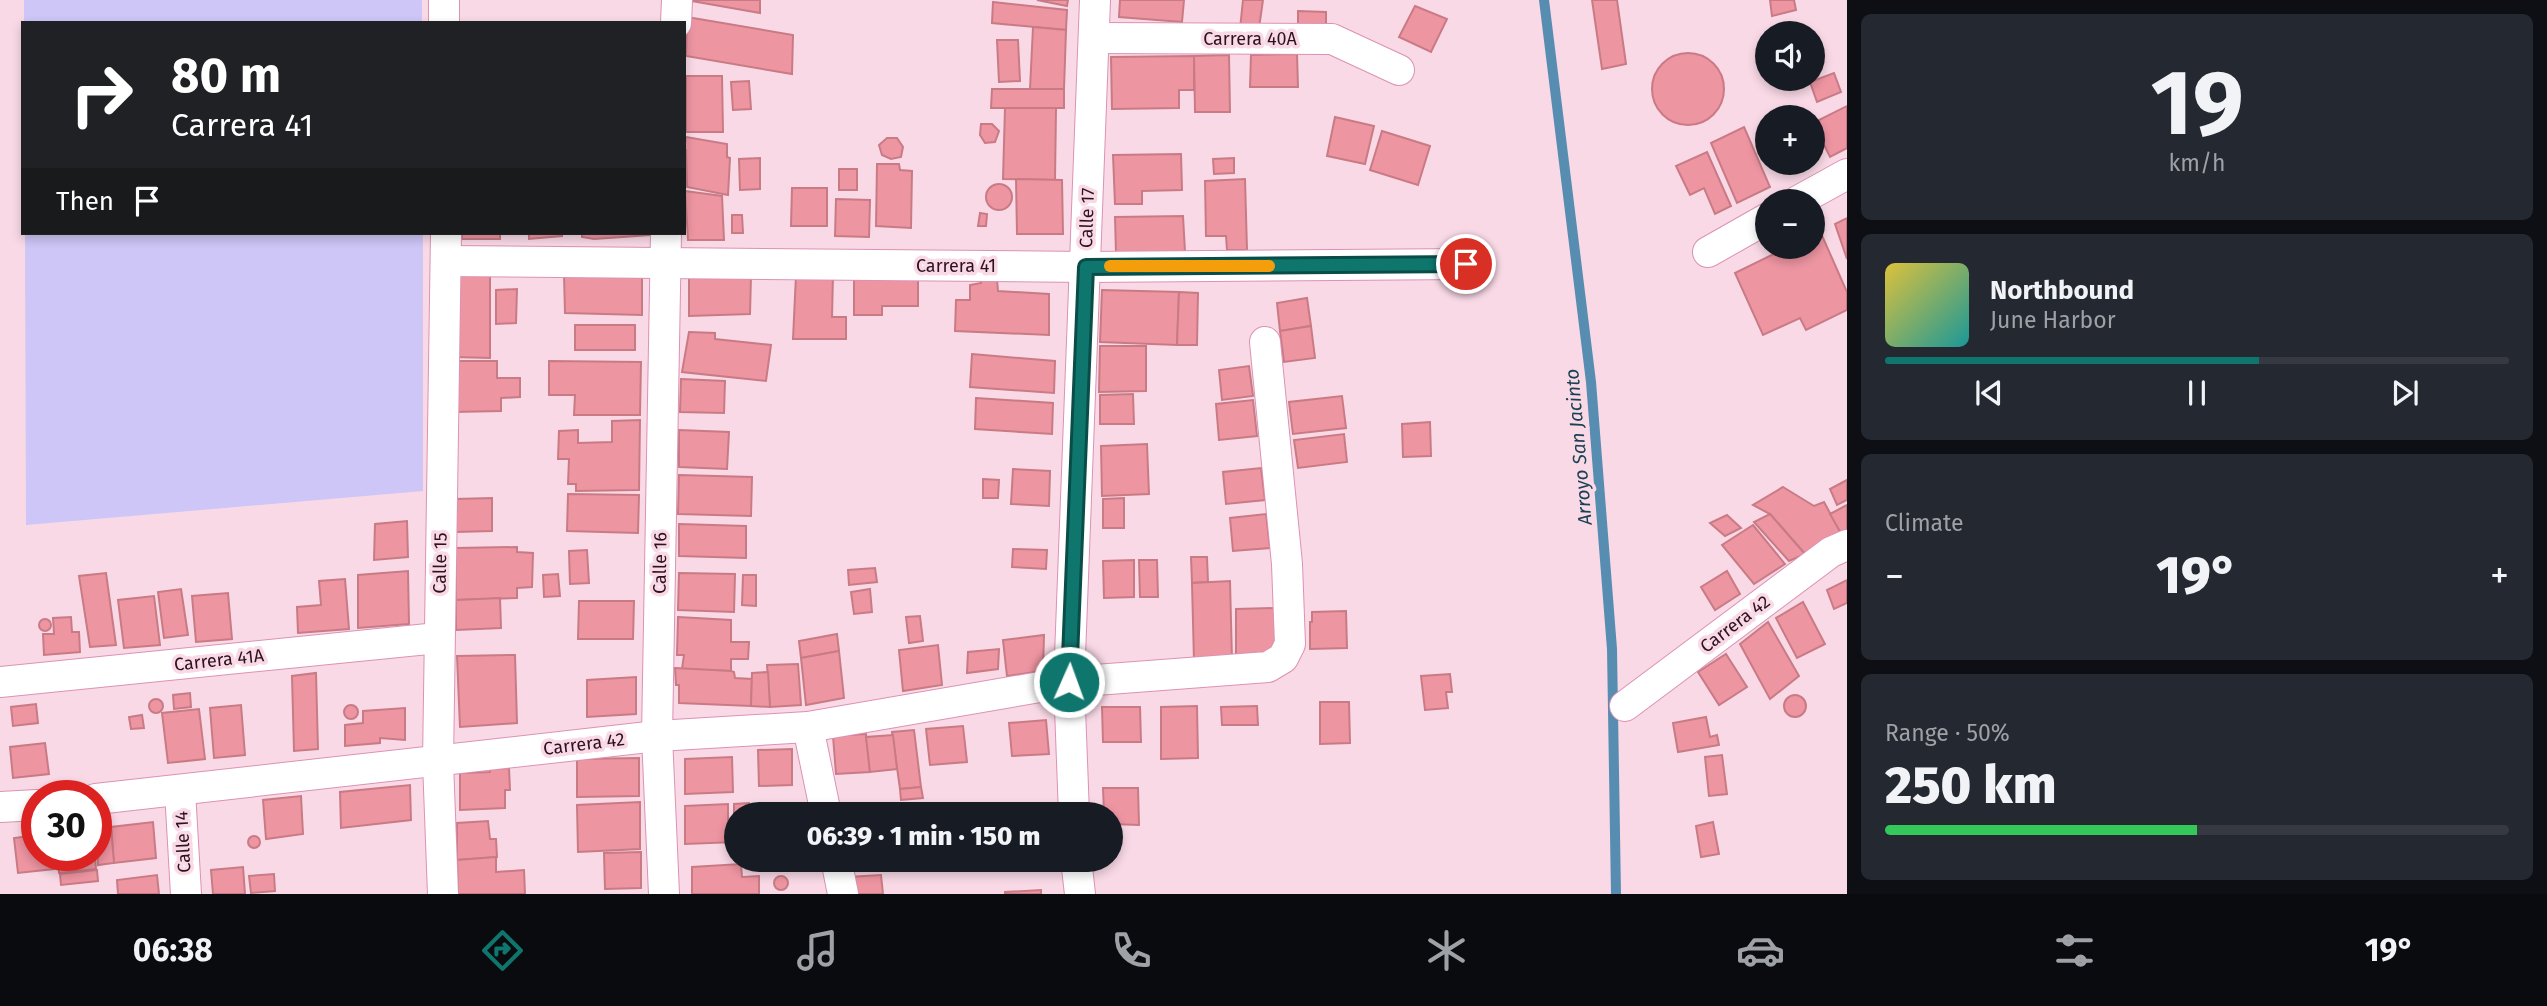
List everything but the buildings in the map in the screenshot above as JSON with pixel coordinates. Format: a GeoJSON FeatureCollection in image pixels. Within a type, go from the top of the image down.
{"type":"FeatureCollection","features":[{"type":"Feature","properties":{"kind":"street"},"geometry":{"type":"LineString","coordinates":[[444,0],[444,21]]}},
{"type":"Feature","properties":{"kind":"street"},"geometry":{"type":"LineString","coordinates":[[676,21],[677,0]]}},
{"type":"Feature","properties":{"kind":"street","name":"Calle 17"},"geometry":{"type":"LineString","coordinates":[[1074,802],[1069,682],[1095,0]]}},
{"type":"Feature","properties":{"kind":"street","name":"Carrera 40A"},"geometry":{"type":"LineString","coordinates":[[1094,38],[1332,39],[1399,70]]}},
{"type":"Feature","properties":{"kind":"street"},"geometry":{"type":"LineString","coordinates":[[1820,189],[1847,174]]}},
{"type":"Feature","properties":{"kind":"street"},"geometry":{"type":"LineString","coordinates":[[1708,252],[1755,225]]}},
{"type":"Feature","properties":{"kind":"street","name":"Calle 16"},"geometry":{"type":"LineString","coordinates":[[664,894],[657,736],[666,235]]}},
{"type":"Feature","properties":{"kind":"street","name":"Carrera 41"},"geometry":{"type":"LineString","coordinates":[[446,247],[665,264],[1086,267],[1466,264]]}},
{"type":"Feature","properties":{"kind":"street","name":"Calle 15"},"geometry":{"type":"LineString","coordinates":[[443,894],[438,762],[438,638],[446,247]]}},
{"type":"Feature","properties":{"kind":"street","name":"Carrera 42"},"geometry":{"type":"LineString","coordinates":[[112,797],[657,736],[808,727],[1069,682],[1268,667],[1283,658],[1290,644],[1287,564],[1265,342]]}},
{"type":"Feature","properties":{"kind":"street","name":"Carrera 42"},"geometry":{"type":"LineString","coordinates":[[1625,706],[1831,552],[1847,545]]}},
{"type":"Feature","properties":{"kind":"street","name":"Carrera 41A"},"geometry":{"type":"LineString","coordinates":[[0,682],[438,638]]}},
{"type":"Feature","properties":{"kind":"street"},"geometry":{"type":"LineString","coordinates":[[808,727],[824,802]]}},
{"type":"Feature","properties":{"kind":"street","name":"Calle 14"},"geometry":{"type":"LineString","coordinates":[[180,791],[186,894]]}},
{"type":"Feature","properties":{"kind":"street"},"geometry":{"type":"LineString","coordinates":[[0,807],[21,806]]}},
{"type":"Feature","properties":{"kind":"street"},"geometry":{"type":"LineString","coordinates":[[839,872],[843,894]]}},
{"type":"Feature","properties":{"kind":"street"},"geometry":{"type":"LineString","coordinates":[[1077,872],[1080,894]]}},
{"type":"Feature","properties":{"kind":"shaded area"},"geometry":{"type":"Polygon","coordinates":[[[24,0],[422,0],[422,21],[24,21],[24,0]]]}},
{"type":"Feature","properties":{"kind":"shaded area"},"geometry":{"type":"Polygon","coordinates":[[[25,235],[423,235],[423,491],[26,525],[25,235]]]}},
{"type":"Feature","properties":{"kind":"waterway","name":"Arroyo San Jacinto"},"geometry":{"type":"LineString","coordinates":[[1544,0],[1591,382],[1612,649],[1616,894]]}},
{"type":"Feature","properties":{"kind":"slow traffic"},"geometry":{"type":"LineString","coordinates":[[1110,266],[1269,266]]}},
{"type":"Feature","properties":{"kind":"route"},"geometry":{"type":"LineString","coordinates":[[1069,682],[1086,267],[1466,264]]}}]}
